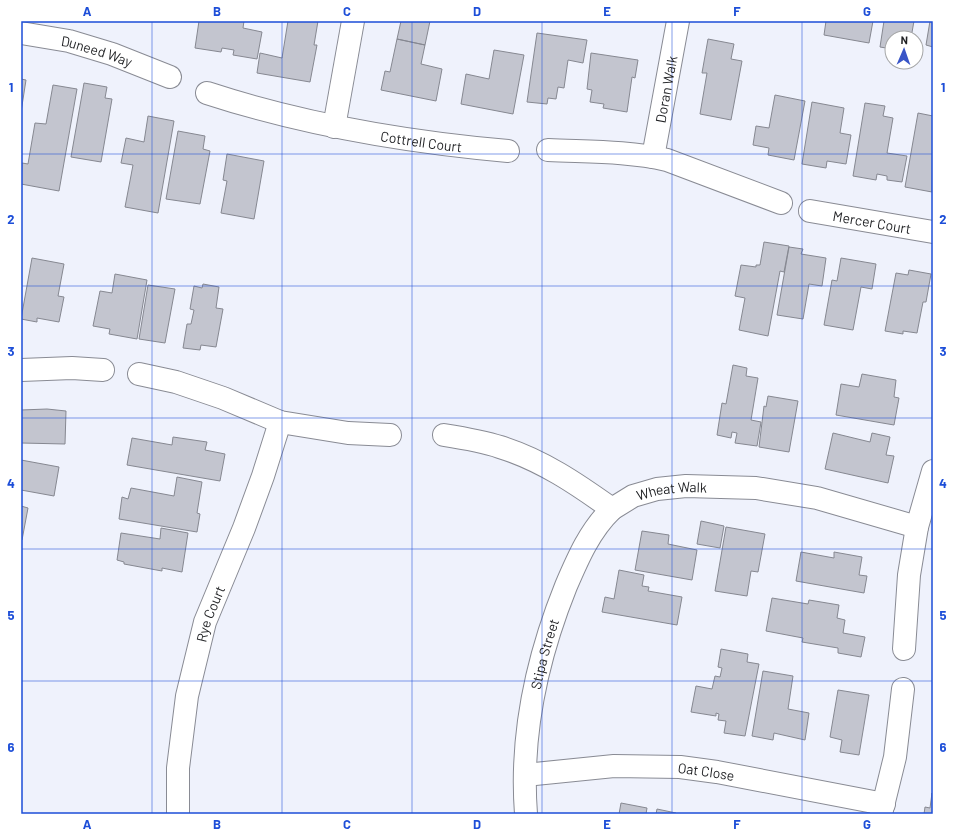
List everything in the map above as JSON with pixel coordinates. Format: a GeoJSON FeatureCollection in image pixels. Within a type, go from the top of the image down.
{"type":"FeatureCollection","features":[{"type":"Feature","properties":{"kind":"street"},"geometry":{"type":"LineString","coordinates":[[334,126],[353,21]]}},
{"type":"Feature","properties":{"kind":"street","name":"Doran Walk"},"geometry":{"type":"LineString","coordinates":[[653,157],[678,21]]}},
{"type":"Feature","properties":{"kind":"street","name":"Duneed Way"},"geometry":{"type":"LineString","coordinates":[[21,33],[69,41],[112,54],[170,77]]}},
{"type":"Feature","properties":{"kind":"street","name":"Cottrell Court"},"geometry":{"type":"LineString","coordinates":[[207,93],[260,110],[407,140],[452,146],[508,150]]}},
{"type":"Feature","properties":{"kind":"street"},"geometry":{"type":"LineString","coordinates":[[548,150],[631,154],[667,160],[781,203]]}},
{"type":"Feature","properties":{"kind":"street","name":"Mercer Court"},"geometry":{"type":"LineString","coordinates":[[810,211],[933,232]]}},
{"type":"Feature","properties":{"kind":"street"},"geometry":{"type":"LineString","coordinates":[[21,370],[65,368],[103,370]]}},
{"type":"Feature","properties":{"kind":"street"},"geometry":{"type":"LineString","coordinates":[[139,374],[176,382],[223,398],[280,422],[348,433],[390,435]]}},
{"type":"Feature","properties":{"kind":"street","name":"Rye Court"},"geometry":{"type":"LineString","coordinates":[[178,814],[178,768],[187,696],[205,622],[264,476],[280,422]]}},
{"type":"Feature","properties":{"kind":"street"},"geometry":{"type":"LineString","coordinates":[[444,435],[500,447],[530,458],[555,471],[612,509]]}},
{"type":"Feature","properties":{"kind":"street"},"geometry":{"type":"LineString","coordinates":[[904,649],[909,575],[917,527],[933,471]]}},
{"type":"Feature","properties":{"kind":"street","name":"Wheat Walk"},"geometry":{"type":"LineString","coordinates":[[612,509],[633,496],[657,489],[686,486],[756,488],[817,498],[917,527]]}},
{"type":"Feature","properties":{"kind":"street","name":"Stipa Street"},"geometry":{"type":"LineString","coordinates":[[526,814],[525,775],[527,739],[533,698],[542,654],[554,617],[575,565],[590,536],[602,518],[612,509]]}},
{"type":"Feature","properties":{"kind":"street","name":"Oat Close"},"geometry":{"type":"LineString","coordinates":[[525,775],[614,766],[680,767],[717,772],[883,809],[895,757],[903,689]]}},
{"type":"Feature","properties":{"kind":"building"},"geometry":{"type":"Polygon","coordinates":[[[199,21],[244,21],[243,28],[262,32],[257,59],[233,55],[234,50],[222,48],[221,52],[195,48],[199,21]]]}},
{"type":"Feature","properties":{"kind":"building"},"geometry":{"type":"Polygon","coordinates":[[[288,21],[318,21],[314,45],[317,45],[310,82],[257,73],[260,53],[282,58],[288,21]]]}},
{"type":"Feature","properties":{"kind":"building"},"geometry":{"type":"Polygon","coordinates":[[[401,21],[430,21],[425,45],[397,39],[401,21]]]}},
{"type":"Feature","properties":{"kind":"building"},"geometry":{"type":"Polygon","coordinates":[[[826,21],[873,21],[869,43],[824,35],[826,21]]]}},
{"type":"Feature","properties":{"kind":"building"},"geometry":{"type":"Polygon","coordinates":[[[884,21],[914,21],[912,30],[884,30],[884,48],[880,47],[884,21]]]}},
{"type":"Feature","properties":{"kind":"building"},"geometry":{"type":"Polygon","coordinates":[[[930,21],[933,21],[933,47],[926,45],[930,21]]]}},
{"type":"Feature","properties":{"kind":"building"},"geometry":{"type":"Polygon","coordinates":[[[537,33],[587,40],[583,63],[568,60],[564,88],[558,87],[556,99],[548,98],[547,104],[527,102],[537,33]]]}},
{"type":"Feature","properties":{"kind":"building"},"geometry":{"type":"Polygon","coordinates":[[[397,39],[425,45],[421,64],[442,69],[436,101],[381,90],[385,71],[390,72],[397,39]]]}},
{"type":"Feature","properties":{"kind":"building"},"geometry":{"type":"Polygon","coordinates":[[[708,39],[734,44],[731,59],[742,61],[731,120],[700,114],[707,73],[702,73],[708,39]]]}},
{"type":"Feature","properties":{"kind":"building"},"geometry":{"type":"Polygon","coordinates":[[[494,50],[524,55],[513,114],[461,104],[466,74],[489,79],[494,50]]]}},
{"type":"Feature","properties":{"kind":"building"},"geometry":{"type":"Polygon","coordinates":[[[591,53],[638,60],[635,78],[632,77],[627,112],[603,108],[604,104],[590,102],[592,90],[587,89],[591,53]]]}},
{"type":"Feature","properties":{"kind":"building"},"geometry":{"type":"Polygon","coordinates":[[[21,79],[26,80],[21,112],[21,79]]]}},
{"type":"Feature","properties":{"kind":"building"},"geometry":{"type":"Polygon","coordinates":[[[84,83],[107,87],[105,98],[112,99],[101,162],[71,157],[84,83]]]}},
{"type":"Feature","properties":{"kind":"building"},"geometry":{"type":"Polygon","coordinates":[[[53,85],[77,89],[59,191],[21,184],[22,163],[28,164],[35,123],[46,124],[53,85]]]}},
{"type":"Feature","properties":{"kind":"building"},"geometry":{"type":"Polygon","coordinates":[[[775,95],[805,101],[794,160],[768,155],[769,148],[753,145],[756,126],[769,128],[775,95]]]}},
{"type":"Feature","properties":{"kind":"building"},"geometry":{"type":"Polygon","coordinates":[[[812,102],[844,108],[840,133],[851,135],[846,164],[827,161],[826,168],[802,164],[812,102]]]}},
{"type":"Feature","properties":{"kind":"building"},"geometry":{"type":"Polygon","coordinates":[[[865,103],[885,106],[883,116],[893,118],[887,153],[907,156],[902,182],[887,180],[887,176],[877,174],[876,180],[853,176],[865,103]]]}},
{"type":"Feature","properties":{"kind":"building"},"geometry":{"type":"Polygon","coordinates":[[[918,113],[933,116],[932,192],[905,187],[918,113]]]}},
{"type":"Feature","properties":{"kind":"building"},"geometry":{"type":"Polygon","coordinates":[[[148,116],[174,121],[158,213],[125,207],[133,165],[121,163],[126,138],[144,142],[148,116]]]}},
{"type":"Feature","properties":{"kind":"building"},"geometry":{"type":"Polygon","coordinates":[[[178,131],[205,136],[203,149],[210,151],[200,204],[166,199],[178,131]]]}},
{"type":"Feature","properties":{"kind":"building"},"geometry":{"type":"Polygon","coordinates":[[[227,154],[264,161],[254,219],[221,213],[227,181],[223,180],[227,154]]]}},
{"type":"Feature","properties":{"kind":"building"},"geometry":{"type":"Polygon","coordinates":[[[764,242],[789,246],[784,272],[780,271],[768,336],[739,330],[745,298],[735,296],[741,265],[756,267],[756,265],[760,265],[764,242]]]}},
{"type":"Feature","properties":{"kind":"building"},"geometry":{"type":"Polygon","coordinates":[[[789,247],[803,249],[801,254],[826,258],[822,286],[809,284],[803,319],[777,315],[789,247]]]}},
{"type":"Feature","properties":{"kind":"building"},"geometry":{"type":"Polygon","coordinates":[[[32,258],[64,264],[58,296],[64,297],[59,322],[37,318],[37,322],[21,319],[32,258]]]}},
{"type":"Feature","properties":{"kind":"building"},"geometry":{"type":"Polygon","coordinates":[[[841,258],[876,264],[872,289],[861,287],[853,330],[824,325],[832,280],[837,281],[841,258]]]}},
{"type":"Feature","properties":{"kind":"building"},"geometry":{"type":"Polygon","coordinates":[[[909,270],[931,274],[926,302],[923,302],[917,333],[903,331],[903,334],[885,331],[896,273],[908,275],[909,270]]]}},
{"type":"Feature","properties":{"kind":"building"},"geometry":{"type":"Polygon","coordinates":[[[115,274],[147,280],[137,339],[109,334],[110,329],[93,326],[100,291],[112,293],[115,274]]]}},
{"type":"Feature","properties":{"kind":"building"},"geometry":{"type":"Polygon","coordinates":[[[203,284],[219,287],[216,308],[223,309],[216,347],[201,345],[200,350],[183,348],[187,324],[191,324],[194,310],[190,309],[194,286],[202,288],[203,284]]]}},
{"type":"Feature","properties":{"kind":"building"},"geometry":{"type":"Polygon","coordinates":[[[148,285],[175,289],[165,343],[139,339],[148,285]]]}},
{"type":"Feature","properties":{"kind":"building"},"geometry":{"type":"Polygon","coordinates":[[[733,365],[747,368],[746,376],[758,378],[751,420],[761,422],[757,446],[735,443],[737,433],[732,432],[731,438],[717,435],[722,403],[726,404],[733,365]]]}},
{"type":"Feature","properties":{"kind":"building"},"geometry":{"type":"Polygon","coordinates":[[[862,374],[896,380],[894,397],[899,398],[894,425],[836,415],[841,384],[859,387],[862,374]]]}},
{"type":"Feature","properties":{"kind":"building"},"geometry":{"type":"Polygon","coordinates":[[[768,396],[798,401],[789,452],[759,447],[764,406],[766,407],[768,396]]]}},
{"type":"Feature","properties":{"kind":"building"},"geometry":{"type":"Polygon","coordinates":[[[47,409],[66,411],[65,444],[21,443],[21,410],[47,409]]]}},
{"type":"Feature","properties":{"kind":"building"},"geometry":{"type":"Polygon","coordinates":[[[833,433],[870,442],[872,433],[890,437],[886,455],[894,456],[888,483],[825,469],[833,433]]]}},
{"type":"Feature","properties":{"kind":"building"},"geometry":{"type":"Polygon","coordinates":[[[173,437],[207,442],[205,450],[225,454],[220,481],[127,465],[132,438],[172,445],[173,437]]]}},
{"type":"Feature","properties":{"kind":"building"},"geometry":{"type":"Polygon","coordinates":[[[21,460],[59,467],[54,496],[21,490],[21,460]]]}},
{"type":"Feature","properties":{"kind":"building"},"geometry":{"type":"Polygon","coordinates":[[[177,477],[202,482],[197,513],[200,514],[197,532],[119,519],[122,497],[128,499],[131,488],[174,496],[177,477]]]}},
{"type":"Feature","properties":{"kind":"building"},"geometry":{"type":"Polygon","coordinates":[[[21,506],[28,508],[22,540],[21,540],[21,506]]]}},
{"type":"Feature","properties":{"kind":"building"},"geometry":{"type":"Polygon","coordinates":[[[701,521],[724,526],[720,548],[697,544],[701,521]]]}},
{"type":"Feature","properties":{"kind":"building"},"geometry":{"type":"Polygon","coordinates":[[[726,527],[765,534],[758,572],[751,571],[747,596],[715,591],[726,527]]]}},
{"type":"Feature","properties":{"kind":"building"},"geometry":{"type":"Polygon","coordinates":[[[161,528],[188,533],[182,572],[162,568],[162,571],[124,564],[124,562],[117,560],[121,533],[160,539],[161,528]]]}},
{"type":"Feature","properties":{"kind":"building"},"geometry":{"type":"Polygon","coordinates":[[[642,531],[669,535],[668,544],[697,550],[692,580],[635,570],[642,531]]]}},
{"type":"Feature","properties":{"kind":"building"},"geometry":{"type":"Polygon","coordinates":[[[801,552],[834,558],[834,552],[862,557],[859,575],[867,576],[864,593],[796,581],[801,552]]]}},
{"type":"Feature","properties":{"kind":"building"},"geometry":{"type":"Polygon","coordinates":[[[619,570],[644,575],[642,586],[649,587],[648,591],[682,597],[677,625],[602,612],[605,597],[614,599],[619,570]]]}},
{"type":"Feature","properties":{"kind":"building"},"geometry":{"type":"Polygon","coordinates":[[[772,598],[808,604],[809,600],[839,605],[837,618],[845,620],[843,633],[865,637],[861,657],[838,653],[838,648],[802,642],[803,638],[766,631],[772,598]]]}},
{"type":"Feature","properties":{"kind":"building"},"geometry":{"type":"Polygon","coordinates":[[[721,649],[748,654],[747,662],[759,664],[745,736],[724,733],[726,721],[718,720],[719,714],[716,713],[716,716],[691,712],[696,686],[712,689],[715,676],[720,677],[722,668],[718,667],[721,649]]]}},
{"type":"Feature","properties":{"kind":"building"},"geometry":{"type":"Polygon","coordinates":[[[763,671],[793,676],[788,709],[809,713],[805,740],[774,733],[773,740],[752,736],[763,671]]]}},
{"type":"Feature","properties":{"kind":"building"},"geometry":{"type":"Polygon","coordinates":[[[838,690],[869,695],[859,755],[840,752],[842,740],[830,737],[838,690]]]}},
{"type":"Feature","properties":{"kind":"building"},"geometry":{"type":"Polygon","coordinates":[[[932,793],[933,814],[924,814],[925,807],[930,808],[932,793]]]}},
{"type":"Feature","properties":{"kind":"building"},"geometry":{"type":"Polygon","coordinates":[[[621,803],[647,808],[646,814],[619,814],[621,803]]]}},
{"type":"Feature","properties":{"kind":"building"},"geometry":{"type":"Polygon","coordinates":[[[657,809],[676,813],[676,814],[656,814],[657,809]]]}}]}
